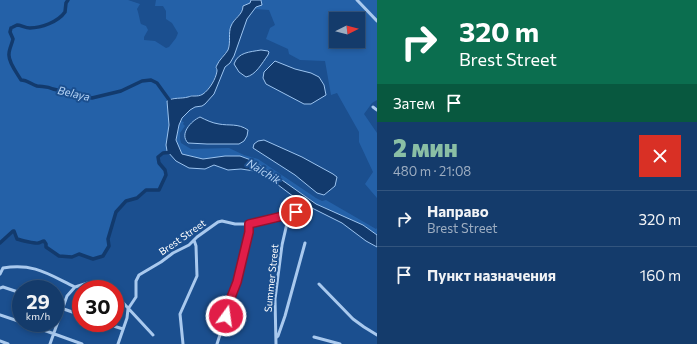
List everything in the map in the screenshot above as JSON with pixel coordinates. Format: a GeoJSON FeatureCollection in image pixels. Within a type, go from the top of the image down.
{"type":"FeatureCollection","features":[{"type":"Feature","properties":{"kind":"street"},"geometry":{"type":"LineString","coordinates":[[357,0],[377,21]]}},
{"type":"Feature","properties":{"kind":"street"},"geometry":{"type":"LineString","coordinates":[[373,107],[377,110]]}},
{"type":"Feature","properties":{"kind":"street","name":"Brest Street"},"geometry":{"type":"LineString","coordinates":[[124,325],[128,309],[136,297],[136,281],[139,275],[173,253],[189,245],[220,222],[249,224],[296,212]]}},
{"type":"Feature","properties":{"kind":"street","name":"Summer Street"},"geometry":{"type":"LineString","coordinates":[[276,344],[276,290],[288,218],[287,215]]}},
{"type":"Feature","properties":{"kind":"street"},"geometry":{"type":"LineString","coordinates":[[216,344],[237,282],[249,232],[249,224]]}},
{"type":"Feature","properties":{"kind":"street"},"geometry":{"type":"LineString","coordinates":[[182,344],[180,314],[196,276],[196,246],[194,240]]}},
{"type":"Feature","properties":{"kind":"street"},"geometry":{"type":"LineString","coordinates":[[276,338],[285,316],[305,243]]}},
{"type":"Feature","properties":{"kind":"street"},"geometry":{"type":"LineString","coordinates":[[0,274],[1,269],[16,266],[31,268],[46,272],[72,285]]}},
{"type":"Feature","properties":{"kind":"street"},"geometry":{"type":"LineString","coordinates":[[319,284],[353,319],[377,335]]}},
{"type":"Feature","properties":{"kind":"street"},"geometry":{"type":"LineString","coordinates":[[0,288],[3,287],[12,290]]}},
{"type":"Feature","properties":{"kind":"street"},"geometry":{"type":"LineString","coordinates":[[64,304],[67,296],[72,290]]}},
{"type":"Feature","properties":{"kind":"street"},"geometry":{"type":"LineString","coordinates":[[124,304],[153,335]]}},
{"type":"Feature","properties":{"kind":"street"},"geometry":{"type":"LineString","coordinates":[[0,315],[12,319]]}},
{"type":"Feature","properties":{"kind":"street"},"geometry":{"type":"LineString","coordinates":[[48,332],[82,344]]}},
{"type":"Feature","properties":{"kind":"street","name":"Brest Street"},"geometry":{"type":"LineString","coordinates":[[118,344],[122,332]]}},
{"type":"Feature","properties":{"kind":"street"},"geometry":{"type":"LineString","coordinates":[[50,344],[54,334]]}},
{"type":"Feature","properties":{"kind":"street"},"geometry":{"type":"LineString","coordinates":[[314,337],[340,344]]}},
{"type":"Feature","properties":{"kind":"street"},"geometry":{"type":"LineString","coordinates":[[0,341],[8,344]]}},
{"type":"Feature","properties":{"kind":"shaded area"},"geometry":{"type":"Polygon","coordinates":[[[0,0],[128,0],[140,4],[137,9],[141,24],[146,26],[148,30],[144,40],[155,41],[166,48],[169,47],[178,33],[172,23],[166,19],[166,11],[163,6],[155,6],[156,0],[251,0],[234,20],[230,28],[228,50],[217,65],[215,77],[208,89],[203,94],[198,96],[193,95],[188,98],[173,98],[167,101],[169,125],[166,145],[169,153],[163,153],[158,157],[166,175],[161,183],[161,188],[157,191],[146,190],[137,198],[126,201],[116,212],[108,239],[109,246],[103,256],[93,259],[79,254],[72,257],[59,256],[46,247],[44,241],[37,243],[17,239],[14,231],[0,243],[0,0]]]}},
{"type":"Feature","properties":{"kind":"shaded area"},"geometry":{"type":"Polygon","coordinates":[[[261,0],[377,0],[377,100],[372,103],[364,114],[377,133],[377,198],[365,184],[373,172],[359,142],[359,132],[337,93],[331,95],[325,61],[300,60],[289,54],[288,49],[266,39],[270,28],[275,25],[269,10],[255,9],[256,7],[262,5],[261,0]]]}},
{"type":"Feature","properties":{"kind":"shaded area"},"geometry":{"type":"Polygon","coordinates":[[[181,121],[184,122],[183,124],[185,126],[180,133],[181,143],[191,149],[229,148],[244,155],[258,159],[316,198],[322,201],[326,200],[376,229],[377,228],[377,235],[363,225],[316,204],[251,160],[240,156],[225,156],[203,159],[182,154],[177,138],[177,130],[181,121]]]}},
{"type":"Feature","properties":{"kind":"water","name":"Nalchik"},"geometry":{"type":"Polygon","coordinates":[[[251,0],[261,0],[262,5],[256,7],[247,19],[234,56],[230,63],[225,67],[214,94],[205,104],[190,110],[182,118],[176,140],[182,154],[203,159],[225,156],[240,156],[251,160],[316,204],[363,225],[377,235],[377,247],[366,241],[342,223],[302,203],[261,172],[241,169],[228,170],[214,165],[205,169],[189,168],[176,161],[167,151],[166,145],[169,125],[167,101],[191,96],[200,96],[208,90],[215,77],[218,63],[228,50],[231,26],[242,12],[243,6],[250,3],[251,0]]]}},
{"type":"Feature","properties":{"kind":"water"},"geometry":{"type":"Polygon","coordinates":[[[261,50],[269,52],[253,74],[246,77],[239,72],[234,64],[238,57],[245,53],[261,50]]]}},
{"type":"Feature","properties":{"kind":"water"},"geometry":{"type":"Polygon","coordinates":[[[275,61],[319,77],[324,85],[326,95],[311,104],[304,104],[266,84],[263,78],[264,72],[275,61]]]}},
{"type":"Feature","properties":{"kind":"water"},"geometry":{"type":"Polygon","coordinates":[[[200,117],[216,124],[244,128],[248,130],[247,136],[244,141],[239,144],[188,143],[185,132],[193,121],[200,117]]]}},
{"type":"Feature","properties":{"kind":"water"},"geometry":{"type":"Polygon","coordinates":[[[264,140],[302,157],[333,174],[337,177],[335,186],[324,195],[317,193],[295,175],[253,148],[254,144],[258,141],[264,140]]]}},
{"type":"Feature","properties":{"kind":"waterway","name":"Belaya"},"geometry":{"type":"LineString","coordinates":[[13,27],[17,25],[28,28],[44,26],[62,16],[65,12],[66,3],[68,0]]}},
{"type":"Feature","properties":{"kind":"waterway","name":"Belaya"},"geometry":{"type":"LineString","coordinates":[[11,28],[10,32],[13,39],[9,50],[9,57],[11,64],[21,80],[37,86],[49,87],[92,98],[121,91],[142,81],[151,80],[157,83],[170,101]]}},
{"type":"Feature","properties":{"kind":"waterway"},"geometry":{"type":"LineString","coordinates":[[0,243],[14,231],[17,239],[37,243],[44,241],[46,247],[59,256],[72,257],[79,254],[93,259],[103,256],[109,246],[108,239],[116,212],[126,201],[137,198],[146,190],[159,190],[166,175],[165,170],[159,163],[158,157],[163,153],[173,152]]}},
{"type":"Feature","properties":{"kind":"route"},"geometry":{"type":"LineString","coordinates":[[226,316],[237,282],[249,232],[249,224],[296,212]]}}]}
